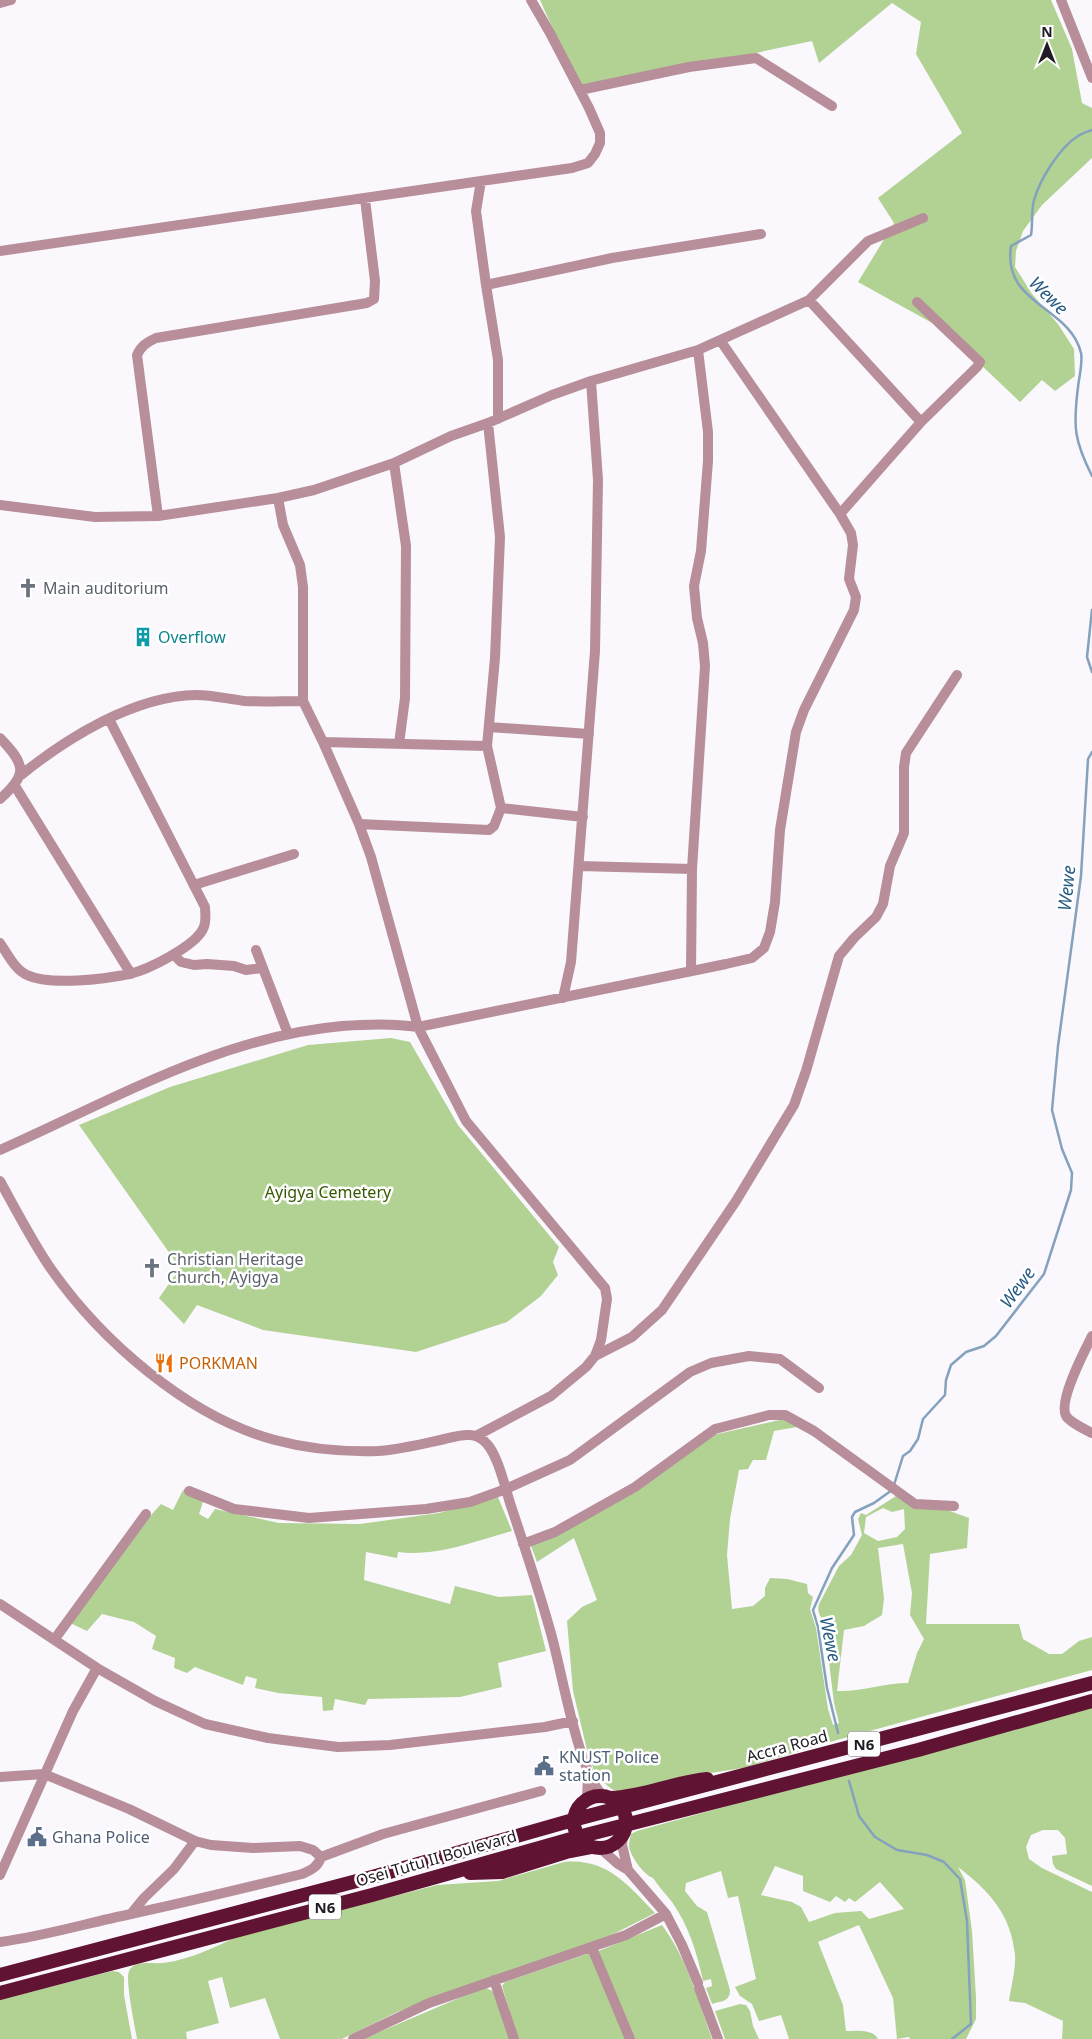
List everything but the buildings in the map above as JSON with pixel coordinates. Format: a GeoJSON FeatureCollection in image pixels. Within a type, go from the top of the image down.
{"type":"FeatureCollection","features":[{"type":"Feature","properties":{"kind":"highway","name":"Accra Road"},"geometry":{"type":"LineString","coordinates":[[637,1805],[1092,1683]]}},
{"type":"Feature","properties":{"kind":"highway","name":"Osei Tutu II Boulevard"},"geometry":{"type":"LineString","coordinates":[[0,1992],[578,1837],[625,1831],[649,1820],[918,1750],[1092,1701]]}},
{"type":"Feature","properties":{"kind":"highway"},"geometry":{"type":"LineString","coordinates":[[596,1848],[578,1837],[573,1820],[580,1804],[587,1799],[595,1796],[627,1797],[687,1781],[743,1776]]}},
{"type":"Feature","properties":{"kind":"highway"},"geometry":{"type":"LineString","coordinates":[[608,1797],[623,1808],[625,1831]]}},
{"type":"Feature","properties":{"kind":"highway","name":"Osei Tutu II Boulevard"},"geometry":{"type":"LineString","coordinates":[[0,1975],[372,1877],[573,1820],[637,1805]]}},
{"type":"Feature","properties":{"kind":"highway","name":"N6"},"geometry":{"type":"LineString","coordinates":[[596,1848],[613,1845],[625,1831]]}},
{"type":"Feature","properties":{"kind":"highway"},"geometry":{"type":"LineString","coordinates":[[449,1873],[502,1872],[566,1852],[596,1848]]}},
{"type":"Feature","properties":{"kind":"street"},"geometry":{"type":"LineString","coordinates":[[0,3],[11,0]]}},
{"type":"Feature","properties":{"kind":"street"},"geometry":{"type":"LineString","coordinates":[[0,251],[572,168],[588,163],[596,154],[600,143],[600,133],[580,90],[531,0]]}},
{"type":"Feature","properties":{"kind":"street"},"geometry":{"type":"LineString","coordinates":[[1061,0],[1092,78]]}},
{"type":"Feature","properties":{"kind":"street"},"geometry":{"type":"LineString","coordinates":[[580,90],[689,68],[756,58],[832,106]]}},
{"type":"Feature","properties":{"kind":"street"},"geometry":{"type":"LineString","coordinates":[[359,824],[489,830],[494,826],[501,808],[487,746],[495,658],[500,536],[493,421],[498,360],[476,211],[481,181]]}},
{"type":"Feature","properties":{"kind":"street"},"geometry":{"type":"LineString","coordinates":[[158,516],[137,355],[140,349],[145,343],[156,338],[367,303],[374,299],[375,281],[365,198]]}},
{"type":"Feature","properties":{"kind":"street"},"geometry":{"type":"LineString","coordinates":[[0,505],[95,517],[158,516],[278,498],[314,490],[394,463],[451,436],[493,421],[552,395],[591,381],[698,350],[809,300],[868,241],[923,218]]}},
{"type":"Feature","properties":{"kind":"street"},"geometry":{"type":"LineString","coordinates":[[486,285],[596,261],[761,234]]}},
{"type":"Feature","properties":{"kind":"street"},"geometry":{"type":"LineString","coordinates":[[809,300],[921,422]]}},
{"type":"Feature","properties":{"kind":"street"},"geometry":{"type":"LineString","coordinates":[[840,514],[921,422],[978,367],[980,362],[918,302]]}},
{"type":"Feature","properties":{"kind":"street"},"geometry":{"type":"LineString","coordinates":[[0,1150],[167,1072],[260,1040],[316,1028],[364,1024],[391,1023],[418,1027],[691,972],[752,958],[764,948],[770,932],[775,902],[780,830],[796,732],[804,710],[854,610],[856,597],[849,579],[853,545],[851,533],[840,514],[720,340]]}},
{"type":"Feature","properties":{"kind":"street"},"geometry":{"type":"LineString","coordinates":[[691,972],[692,869],[705,666],[694,586],[701,551],[708,451],[705,398],[698,350]]}},
{"type":"Feature","properties":{"kind":"street"},"geometry":{"type":"LineString","coordinates":[[563,998],[571,962],[596,651],[598,480],[591,381]]}},
{"type":"Feature","properties":{"kind":"street"},"geometry":{"type":"LineString","coordinates":[[394,463],[406,546],[407,646],[405,698],[399,744]]}},
{"type":"Feature","properties":{"kind":"street"},"geometry":{"type":"LineString","coordinates":[[278,498],[283,526],[300,565],[302,580],[302,701],[323,742],[359,824],[371,857],[418,1027],[466,1121],[605,1288],[607,1299],[601,1340],[595,1356],[586,1367],[551,1396],[476,1436]]}},
{"type":"Feature","properties":{"kind":"street"},"geometry":{"type":"LineString","coordinates":[[595,1356],[632,1337],[662,1310],[736,1201],[794,1105],[806,1071],[839,956],[854,938],[876,917],[883,904],[890,866],[904,833],[904,767],[906,753],[957,675]]}},
{"type":"Feature","properties":{"kind":"street"},"geometry":{"type":"LineString","coordinates":[[0,799],[15,786],[21,775],[51,751],[89,728],[147,704],[194,695],[244,701],[302,701]]}},
{"type":"Feature","properties":{"kind":"street"},"geometry":{"type":"LineString","coordinates":[[0,943],[16,966],[26,975],[56,980],[78,980],[131,974],[180,952],[203,930],[206,919],[204,906],[109,719]]}},
{"type":"Feature","properties":{"kind":"street"},"geometry":{"type":"LineString","coordinates":[[489,728],[589,734]]}},
{"type":"Feature","properties":{"kind":"street"},"geometry":{"type":"LineString","coordinates":[[0,738],[12,751],[20,764],[21,775]]}},
{"type":"Feature","properties":{"kind":"street"},"geometry":{"type":"LineString","coordinates":[[323,742],[487,746]]}},
{"type":"Feature","properties":{"kind":"street"},"geometry":{"type":"LineString","coordinates":[[15,786],[131,974]]}},
{"type":"Feature","properties":{"kind":"street"},"geometry":{"type":"LineString","coordinates":[[501,808],[583,817]]}},
{"type":"Feature","properties":{"kind":"street"},"geometry":{"type":"LineString","coordinates":[[194,885],[294,854]]}},
{"type":"Feature","properties":{"kind":"street"},"geometry":{"type":"LineString","coordinates":[[579,866],[692,869]]}},
{"type":"Feature","properties":{"kind":"street"},"geometry":{"type":"LineString","coordinates":[[256,950],[288,1034]]}},
{"type":"Feature","properties":{"kind":"street"},"geometry":{"type":"LineString","coordinates":[[174,955],[181,962],[194,965],[234,966],[246,970],[262,968]]}},
{"type":"Feature","properties":{"kind":"street"},"geometry":{"type":"LineString","coordinates":[[0,1181],[50,1267],[89,1315],[113,1340],[167,1386],[222,1419],[275,1440],[307,1447],[380,1451],[420,1445],[462,1435],[476,1436],[486,1442],[506,1489],[551,1632],[588,1775],[597,1791],[608,1797]]}},
{"type":"Feature","properties":{"kind":"street"},"geometry":{"type":"LineString","coordinates":[[1092,1336],[1080,1360],[1067,1397],[1065,1410],[1069,1419],[1092,1433]]}},
{"type":"Feature","properties":{"kind":"street"},"geometry":{"type":"LineString","coordinates":[[189,1492],[234,1509],[309,1518],[426,1510],[470,1502],[506,1489],[570,1460],[690,1372],[711,1363],[749,1356],[780,1359],[819,1388]]}},
{"type":"Feature","properties":{"kind":"street"},"geometry":{"type":"LineString","coordinates":[[523,1544],[555,1532],[635,1487],[715,1429],[769,1415],[786,1415],[814,1432],[915,1504],[954,1506]]}},
{"type":"Feature","properties":{"kind":"street"},"geometry":{"type":"LineString","coordinates":[[54,1640],[146,1514]]}},
{"type":"Feature","properties":{"kind":"street"},"geometry":{"type":"LineString","coordinates":[[0,1604],[97,1668],[155,1700],[204,1724],[268,1738],[338,1747],[409,1743],[545,1727],[573,1721]]}},
{"type":"Feature","properties":{"kind":"street"},"geometry":{"type":"LineString","coordinates":[[0,1875],[73,1711],[97,1668]]}},
{"type":"Feature","properties":{"kind":"street"},"geometry":{"type":"LineString","coordinates":[[0,1777],[44,1774],[129,1809],[195,1841],[234,1847],[300,1846],[314,1850],[321,1857]]}},
{"type":"Feature","properties":{"kind":"street"},"geometry":{"type":"LineString","coordinates":[[587,1799],[588,1775]]}},
{"type":"Feature","properties":{"kind":"street"},"geometry":{"type":"LineString","coordinates":[[321,1857],[382,1834],[541,1791]]}},
{"type":"Feature","properties":{"kind":"street"},"geometry":{"type":"LineString","coordinates":[[625,1831],[622,1845],[628,1870]]}},
{"type":"Feature","properties":{"kind":"street"},"geometry":{"type":"LineString","coordinates":[[131,1914],[144,1898],[174,1869],[195,1841]]}},
{"type":"Feature","properties":{"kind":"street"},"geometry":{"type":"LineString","coordinates":[[596,1848],[628,1870],[666,1914],[682,1945],[718,2039]]}},
{"type":"Feature","properties":{"kind":"street"},"geometry":{"type":"LineString","coordinates":[[0,1942],[68,1930],[131,1914],[171,1907],[302,1874],[314,1868],[319,1863],[321,1857]]}},
{"type":"Feature","properties":{"kind":"street"},"geometry":{"type":"LineString","coordinates":[[353,2039],[430,2003],[592,1948],[626,1935],[666,1914]]}},
{"type":"Feature","properties":{"kind":"street"},"geometry":{"type":"LineString","coordinates":[[592,1948],[630,2039]]}},
{"type":"Feature","properties":{"kind":"street"},"geometry":{"type":"LineString","coordinates":[[494,1980],[514,2039]]}},
{"type":"Feature","properties":{"kind":"green space"},"geometry":{"type":"Polygon","coordinates":[[[540,0],[1051,0],[1072,49],[1082,103],[1092,108],[1092,158],[1042,205],[1023,231],[1016,251],[1015,267],[1032,294],[1058,324],[1074,349],[1075,376],[1055,391],[1042,380],[1020,402],[943,329],[858,282],[894,223],[878,198],[962,133],[916,54],[921,22],[892,3],[819,63],[812,41],[580,90],[540,0]]]}},
{"type":"Feature","properties":{"kind":"green space","name":"Ayigya Cemetery"},"geometry":{"type":"Polygon","coordinates":[[[391,1038],[410,1042],[458,1125],[559,1247],[553,1262],[558,1275],[541,1296],[507,1322],[416,1352],[263,1330],[197,1305],[184,1324],[159,1298],[180,1268],[79,1125],[170,1087],[308,1045],[391,1038]]]}},
{"type":"Feature","properties":{"kind":"green space"},"geometry":{"type":"Polygon","coordinates":[[[784,1419],[797,1427],[774,1431],[766,1460],[753,1460],[748,1469],[739,1470],[730,1519],[727,1555],[732,1609],[753,1606],[765,1596],[765,1588],[770,1578],[787,1579],[807,1584],[808,1593],[813,1597],[810,1609],[816,1628],[828,1709],[833,1725],[839,1723],[834,1703],[824,1621],[819,1613],[819,1604],[839,1566],[851,1555],[862,1535],[858,1519],[861,1513],[866,1515],[896,1496],[939,1507],[969,1518],[967,1548],[930,1554],[926,1624],[1019,1624],[1023,1639],[1049,1654],[1062,1654],[1079,1641],[1092,1637],[1092,1670],[837,1740],[743,1768],[684,1777],[627,1793],[613,1790],[595,1773],[588,1754],[573,1691],[567,1621],[582,1607],[597,1600],[574,1538],[537,1562],[531,1546],[713,1435],[784,1419]],[[883,1508],[866,1517],[864,1533],[878,1541],[897,1537],[905,1529],[904,1509],[892,1512],[883,1508]],[[903,1544],[878,1548],[884,1598],[882,1615],[864,1626],[844,1630],[837,1691],[908,1683],[917,1653],[924,1639],[910,1615],[912,1593],[903,1544]]]}},
{"type":"Feature","properties":{"kind":"green space"},"geometry":{"type":"Polygon","coordinates":[[[183,1490],[203,1502],[199,1514],[208,1519],[215,1509],[279,1523],[360,1524],[439,1513],[498,1497],[512,1531],[442,1550],[413,1553],[398,1552],[397,1558],[366,1552],[364,1580],[450,1604],[455,1586],[499,1597],[532,1595],[546,1651],[498,1663],[502,1687],[460,1697],[368,1699],[365,1705],[335,1699],[333,1710],[323,1711],[322,1697],[278,1693],[255,1688],[257,1679],[246,1676],[243,1685],[195,1667],[187,1673],[174,1668],[175,1658],[152,1649],[156,1636],[134,1622],[102,1614],[87,1631],[70,1623],[136,1532],[161,1504],[173,1510],[183,1490]]]}},
{"type":"Feature","properties":{"kind":"green space"},"geometry":{"type":"Polygon","coordinates":[[[1092,1706],[1092,1886],[1056,1869],[1052,1856],[1067,1854],[1065,1838],[1058,1830],[1043,1830],[1031,1835],[1026,1847],[1029,1859],[1042,1868],[1092,1892],[1092,2039],[1062,2039],[1063,2021],[1025,2003],[1009,2001],[1015,1955],[1009,1927],[989,1895],[958,1867],[965,1880],[972,1931],[976,1997],[976,2019],[966,2039],[910,2039],[909,2037],[897,2039],[893,1998],[859,1925],[818,1942],[843,2005],[846,2031],[872,2033],[878,2039],[789,2039],[781,2015],[759,2021],[752,2004],[740,1996],[735,1987],[756,1979],[738,1896],[728,1898],[721,1871],[686,1883],[685,1891],[697,1906],[707,1912],[730,1990],[727,1999],[712,2004],[706,1988],[712,1986],[711,1979],[703,1981],[688,1930],[678,1911],[653,1878],[642,1869],[632,1855],[629,1846],[630,1838],[631,1834],[1092,1706]],[[775,1866],[761,1895],[792,1902],[801,1907],[809,1922],[835,1913],[861,1911],[869,1919],[904,1909],[880,1882],[855,1902],[849,1898],[845,1902],[836,1896],[830,1902],[803,1891],[803,1876],[775,1866]]]}},
{"type":"Feature","properties":{"kind":"green space"},"geometry":{"type":"Polygon","coordinates":[[[564,1862],[593,1864],[605,1869],[626,1884],[655,1913],[588,1947],[498,1975],[397,2012],[342,2039],[280,2039],[265,1998],[230,2008],[222,1977],[208,1981],[219,2023],[186,2032],[187,2039],[137,2039],[128,1984],[129,1971],[135,1965],[179,1960],[208,1950],[233,1938],[437,1885],[498,1881],[564,1862]]]}},
{"type":"Feature","properties":{"kind":"green space"},"geometry":{"type":"Polygon","coordinates":[[[662,1925],[685,1965],[712,2039],[634,2039],[596,1952],[662,1925]]]}},
{"type":"Feature","properties":{"kind":"green space"},"geometry":{"type":"Polygon","coordinates":[[[590,1953],[626,2039],[518,2039],[502,1986],[505,1982],[590,1953]]]}},
{"type":"Feature","properties":{"kind":"green space"},"geometry":{"type":"Polygon","coordinates":[[[112,1971],[119,1972],[124,1977],[124,1995],[132,2039],[0,2039],[0,2000],[112,1971]]]}},
{"type":"Feature","properties":{"kind":"green space"},"geometry":{"type":"Polygon","coordinates":[[[485,1987],[494,1992],[510,2039],[363,2039],[485,1987]]]}},
{"type":"Feature","properties":{"kind":"green space"},"geometry":{"type":"Polygon","coordinates":[[[740,2004],[746,2005],[750,2011],[753,2026],[759,2039],[725,2039],[715,2011],[740,2004]]]}},
{"type":"Feature","properties":{"kind":"waterway","name":"Wewe"},"geometry":{"type":"LineString","coordinates":[[1092,130],[1081,134],[1071,141],[1046,173],[1034,200],[1031,235],[1011,246],[1011,266],[1017,281],[1026,293],[1064,325],[1074,337],[1081,353],[1075,423],[1078,443],[1092,476]]}},
{"type":"Feature","properties":{"kind":"waterway","name":"Wewe"},"geometry":{"type":"LineString","coordinates":[[1092,610],[1087,657],[1092,672]]}},
{"type":"Feature","properties":{"kind":"waterway","name":"Wewe"},"geometry":{"type":"LineString","coordinates":[[894,1485],[903,1456],[910,1451],[918,1439],[923,1419],[945,1395],[946,1380],[951,1365],[966,1352],[984,1346],[996,1336],[1044,1274],[1071,1190],[1072,1173],[1062,1149],[1052,1110],[1058,1046],[1081,876],[1088,759],[1092,752]]}},
{"type":"Feature","properties":{"kind":"waterway","name":"Wewe"},"geometry":{"type":"LineString","coordinates":[[838,1733],[827,1688],[818,1627],[813,1610],[832,1568],[854,1535],[852,1517],[855,1512],[874,1503],[892,1490]]}},
{"type":"Feature","properties":{"kind":"waterway","name":"Wewe"},"geometry":{"type":"LineString","coordinates":[[849,1781],[859,1816],[875,1837],[897,1850],[927,1855],[944,1862],[960,1879],[967,1921],[971,2024],[952,2039]]}},
{"type":"Feature","properties":{"kind":"place","name":"Main auditorium"},"geometry":{"type":"Point","coordinates":[28,588]}},
{"type":"Feature","properties":{"kind":"place","name":"Overflow"},"geometry":{"type":"Point","coordinates":[143,637]}},
{"type":"Feature","properties":{"kind":"place","name":"Christian Heritage Church, Ayigya"},"geometry":{"type":"Point","coordinates":[152,1268]}},
{"type":"Feature","properties":{"kind":"place","name":"PORKMAN"},"geometry":{"type":"Point","coordinates":[164,1363]}},
{"type":"Feature","properties":{"kind":"place","name":"KNUST Police station"},"geometry":{"type":"Point","coordinates":[544,1766]}},
{"type":"Feature","properties":{"kind":"place","name":"Ghana Police"},"geometry":{"type":"Point","coordinates":[37,1837]}}]}
